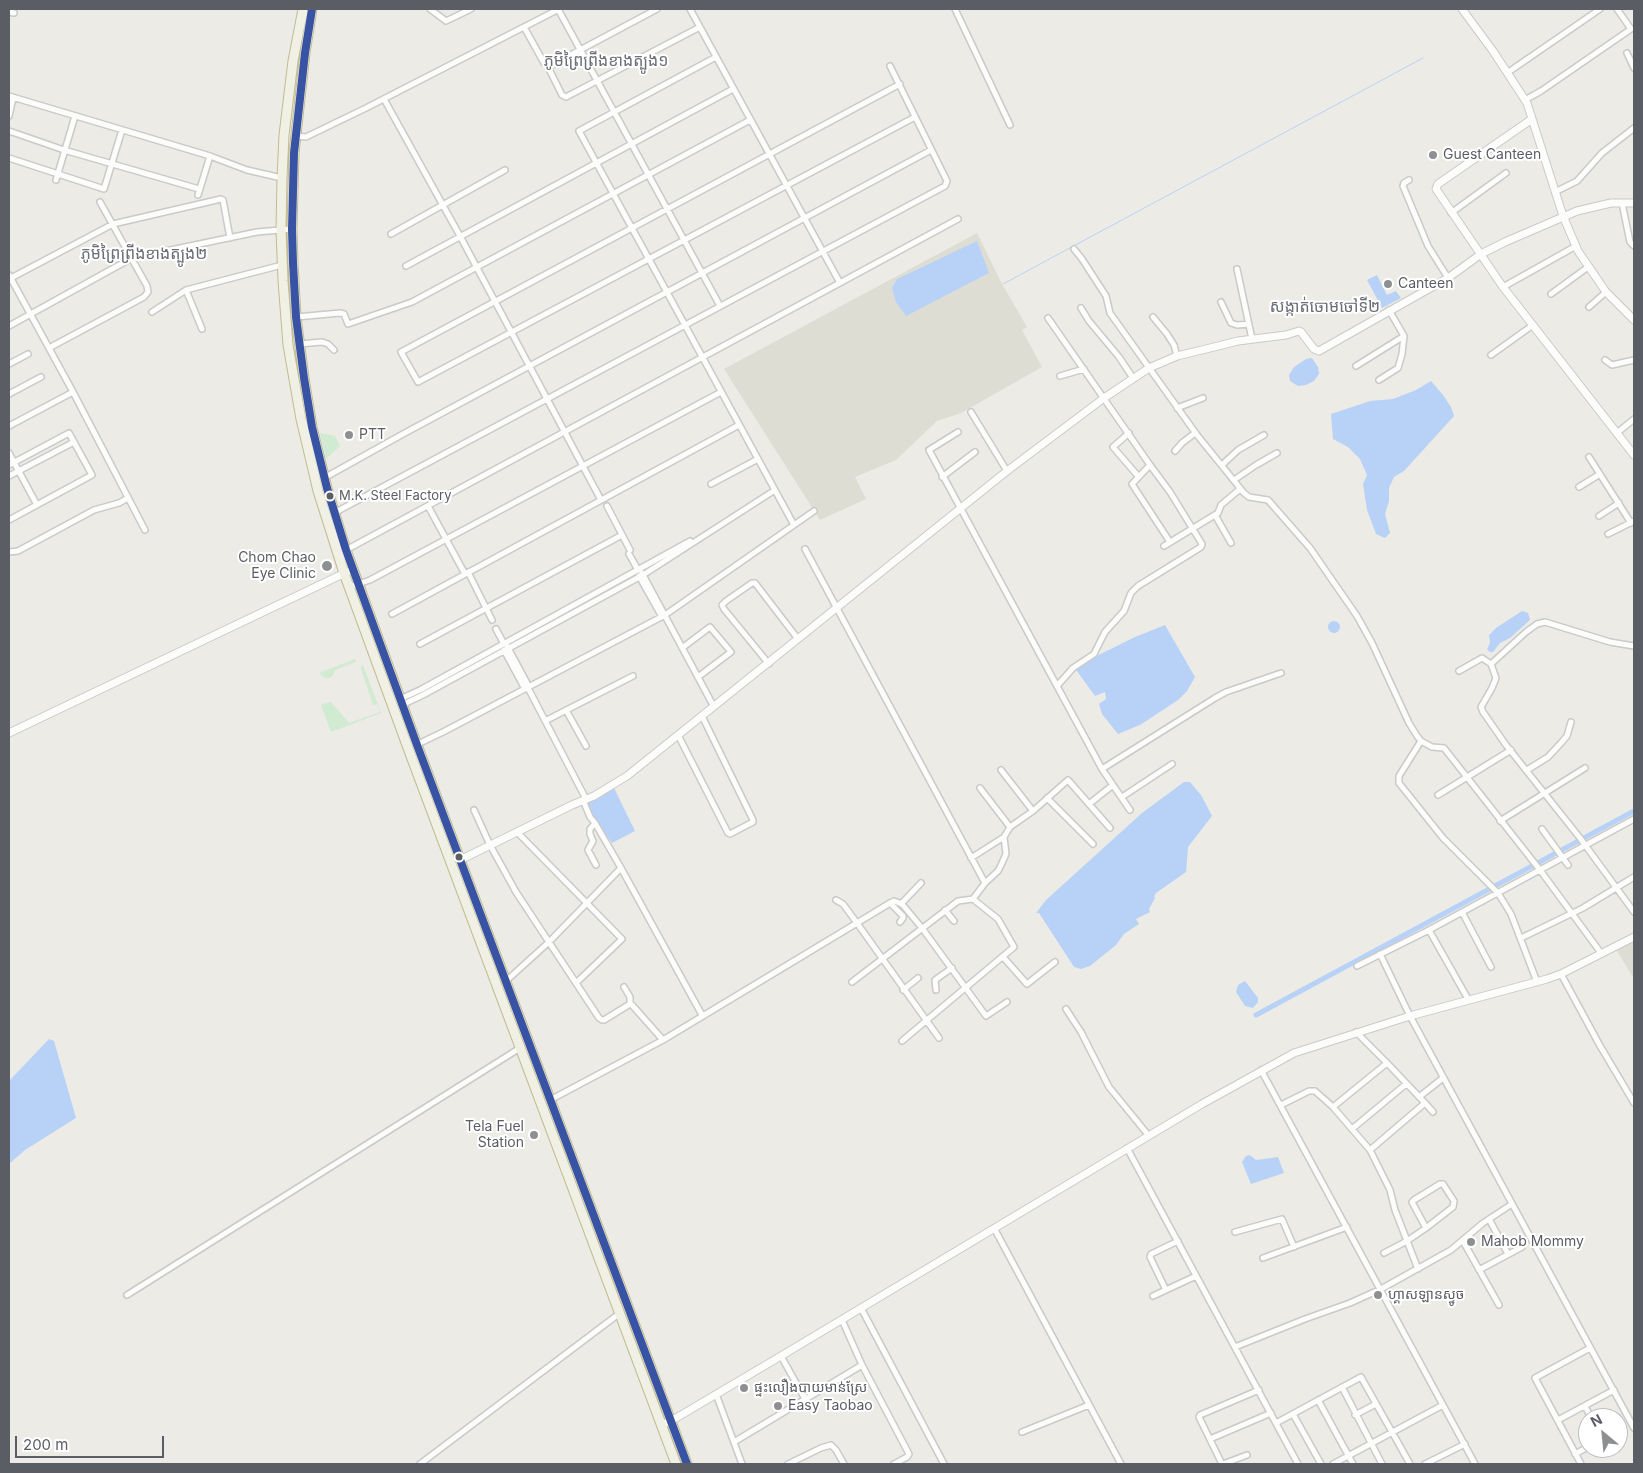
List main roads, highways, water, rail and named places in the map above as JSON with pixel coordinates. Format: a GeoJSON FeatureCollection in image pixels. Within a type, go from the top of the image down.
{"type":"FeatureCollection","features":[{"type":"Feature","properties":{"kind":"highway"},"geometry":{"type":"LineString","coordinates":[[303,9],[293,61],[284,135],[281,230],[282,265],[288,345],[301,419],[318,491],[401,702],[412,746],[460,860],[687,1464]]}},
{"type":"Feature","properties":{"kind":"highway"},"geometry":{"type":"LineString","coordinates":[[312,9],[305,53],[292,179],[296,317],[310,416],[324,478],[346,550],[348,571]]}},
{"type":"Feature","properties":{"kind":"highway"},"geometry":{"type":"LineString","coordinates":[[354,585],[520,1048],[676,1464]]}},
{"type":"Feature","properties":{"kind":"water"},"geometry":{"type":"Polygon","coordinates":[[[977,241],[989,273],[906,316],[896,302],[892,288],[897,279],[977,241]]]}},
{"type":"Feature","properties":{"kind":"water"},"geometry":{"type":"Polygon","coordinates":[[[1377,275],[1387,295],[1396,291],[1401,298],[1382,308],[1367,280],[1377,275]]]}},
{"type":"Feature","properties":{"kind":"water"},"geometry":{"type":"Polygon","coordinates":[[[1312,358],[1318,367],[1319,374],[1314,381],[1298,386],[1290,381],[1289,375],[1294,367],[1306,359],[1312,358]]]}},
{"type":"Feature","properties":{"kind":"water"},"geometry":{"type":"Polygon","coordinates":[[[1431,381],[1451,407],[1454,416],[1404,471],[1394,477],[1389,488],[1389,501],[1385,514],[1390,533],[1385,538],[1376,534],[1367,510],[1363,484],[1367,475],[1360,459],[1348,447],[1333,439],[1331,414],[1370,401],[1393,399],[1416,390],[1431,381]]]}},
{"type":"Feature","properties":{"kind":"water"},"geometry":{"type":"Polygon","coordinates":[[[1522,611],[1528,613],[1530,620],[1510,638],[1500,643],[1493,652],[1490,652],[1487,649],[1490,643],[1489,635],[1496,628],[1522,611]]]}},
{"type":"Feature","properties":{"kind":"water"},"geometry":{"type":"Polygon","coordinates":[[[1332,621],[1336,621],[1340,627],[1336,633],[1332,633],[1328,629],[1328,625],[1332,621]]]}},
{"type":"Feature","properties":{"kind":"water"},"geometry":{"type":"Polygon","coordinates":[[[1165,625],[1195,677],[1187,691],[1178,700],[1140,725],[1118,734],[1102,714],[1099,704],[1106,699],[1105,692],[1095,696],[1074,667],[1135,637],[1165,625]]]}},
{"type":"Feature","properties":{"kind":"water"},"geometry":{"type":"Polygon","coordinates":[[[1184,782],[1190,782],[1201,795],[1212,816],[1188,847],[1186,872],[1156,893],[1149,909],[1150,912],[1136,919],[1139,924],[1124,934],[1116,945],[1090,966],[1081,969],[1074,967],[1039,913],[1036,913],[1046,900],[1142,813],[1184,782]]]}},
{"type":"Feature","properties":{"kind":"water"},"geometry":{"type":"Polygon","coordinates":[[[614,788],[635,831],[612,843],[592,815],[588,803],[614,788]]]}},
{"type":"Feature","properties":{"kind":"water"},"geometry":{"type":"Polygon","coordinates":[[[1245,981],[1258,998],[1258,1002],[1253,1008],[1245,1006],[1236,992],[1238,985],[1245,981]]]}},
{"type":"Feature","properties":{"kind":"water"},"geometry":{"type":"Polygon","coordinates":[[[49,1039],[54,1041],[76,1118],[25,1150],[9,1164],[9,1081],[49,1039]]]}},
{"type":"Feature","properties":{"kind":"water"},"geometry":{"type":"Polygon","coordinates":[[[1250,1155],[1256,1160],[1278,1157],[1284,1173],[1251,1184],[1242,1162],[1246,1156],[1250,1155]]]}},
{"type":"Feature","properties":{"kind":"waterway"},"geometry":{"type":"LineString","coordinates":[[1003,284],[1423,58]]}},
{"type":"Feature","properties":{"kind":"waterway"},"geometry":{"type":"LineString","coordinates":[[1256,1015],[1634,811]]}},
{"type":"Feature","properties":{"kind":"place","name":"Guest Canteen"},"geometry":{"type":"Point","coordinates":[1433,155]}},
{"type":"Feature","properties":{"kind":"place","name":"Canteen"},"geometry":{"type":"Point","coordinates":[1388,284]}},
{"type":"Feature","properties":{"kind":"place","name":"PTT"},"geometry":{"type":"Point","coordinates":[349,435]}},
{"type":"Feature","properties":{"kind":"place","name":"M.K. Steel Factory"},"geometry":{"type":"Point","coordinates":[330,496]}},
{"type":"Feature","properties":{"kind":"place","name":"Chom Chao Eye Clinic"},"geometry":{"type":"Point","coordinates":[327,566]}},
{"type":"Feature","properties":{"kind":"place","name":"Tela Fuel Station"},"geometry":{"type":"Point","coordinates":[534,1135]}},
{"type":"Feature","properties":{"kind":"place","name":"Mahob Mommy"},"geometry":{"type":"Point","coordinates":[1471,1242]}},
{"type":"Feature","properties":{"kind":"place","name":"ហ្គាសឡានស្ទូច"},"geometry":{"type":"Point","coordinates":[1378,1295]}},
{"type":"Feature","properties":{"kind":"place","name":"ផ្ទះលឿងបាយមាន់ស្រែ"},"geometry":{"type":"Point","coordinates":[744,1388]}},
{"type":"Feature","properties":{"kind":"place","name":"Easy Taobao"},"geometry":{"type":"Point","coordinates":[778,1406]}},
{"type":"Feature","properties":{"kind":"district","name":"ភូមិព្រៃព្រីងខាងត្បូង១"},"geometry":{"type":"Point","coordinates":[606,61]}},
{"type":"Feature","properties":{"kind":"district","name":"ភូមិព្រៃព្រីងខាងត្បូង២"},"geometry":{"type":"Point","coordinates":[144,254]}},
{"type":"Feature","properties":{"kind":"district","name":"សង្កាត់ចោមចៅទី២"},"geometry":{"type":"Point","coordinates":[1325,307]}}]}
